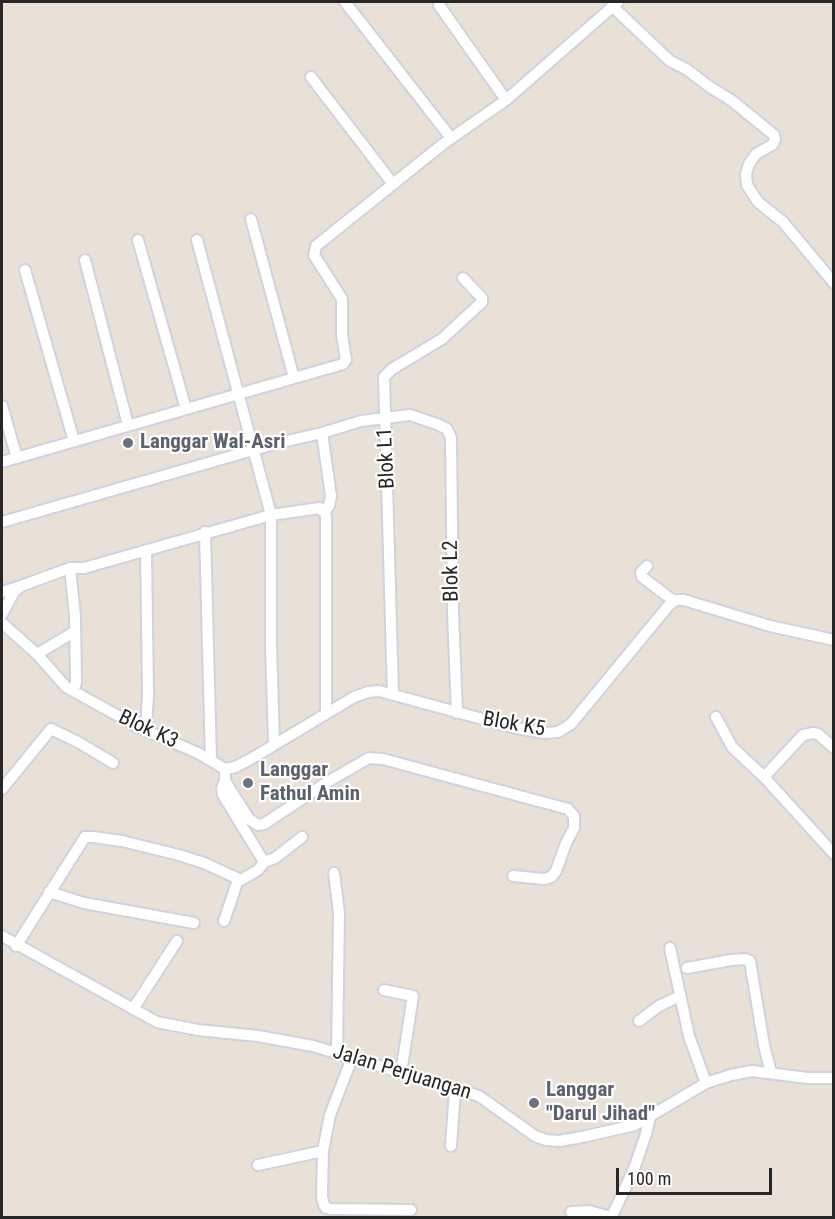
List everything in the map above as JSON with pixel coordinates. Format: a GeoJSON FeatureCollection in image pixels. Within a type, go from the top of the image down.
{"type":"FeatureCollection","features":[{"type":"Feature","properties":{"kind":"street"},"geometry":{"type":"LineString","coordinates":[[345,2],[451,138]]}},
{"type":"Feature","properties":{"kind":"street"},"geometry":{"type":"LineString","coordinates":[[2,462],[343,364],[345,360],[342,299],[314,255],[316,246],[451,138],[506,100],[615,4],[670,61],[686,69],[731,100],[774,135],[775,140],[772,146],[756,154],[749,164],[746,174],[747,185],[758,202],[783,222],[834,283]]}},
{"type":"Feature","properties":{"kind":"street"},"geometry":{"type":"LineString","coordinates":[[439,5],[506,100]]}},
{"type":"Feature","properties":{"kind":"street"},"geometry":{"type":"LineString","coordinates":[[311,77],[393,184]]}},
{"type":"Feature","properties":{"kind":"street"},"geometry":{"type":"LineString","coordinates":[[251,219],[294,378]]}},
{"type":"Feature","properties":{"kind":"street"},"geometry":{"type":"LineString","coordinates":[[138,240],[186,409]]}},
{"type":"Feature","properties":{"kind":"street"},"geometry":{"type":"LineString","coordinates":[[197,240],[270,515],[274,743]]}},
{"type":"Feature","properties":{"kind":"street"},"geometry":{"type":"LineString","coordinates":[[85,260],[128,425]]}},
{"type":"Feature","properties":{"kind":"street"},"geometry":{"type":"LineString","coordinates":[[26,270],[74,441]]}},
{"type":"Feature","properties":{"kind":"street","name":"Blok L1"},"geometry":{"type":"LineString","coordinates":[[393,695],[384,377],[442,339],[482,302],[482,298],[463,278]]}},
{"type":"Feature","properties":{"kind":"street"},"geometry":{"type":"LineString","coordinates":[[2,406],[16,458]]}},
{"type":"Feature","properties":{"kind":"street"},"geometry":{"type":"LineString","coordinates":[[2,522],[274,444],[385,417]]}},
{"type":"Feature","properties":{"kind":"street","name":"Blok L2"},"geometry":{"type":"LineString","coordinates":[[385,417],[423,418],[447,429],[451,438],[453,613],[457,713]]}},
{"type":"Feature","properties":{"kind":"street"},"geometry":{"type":"LineString","coordinates":[[322,433],[331,496],[329,506],[324,511]]}},
{"type":"Feature","properties":{"kind":"street"},"geometry":{"type":"LineString","coordinates":[[2,592],[70,568],[84,568],[205,532],[270,515],[320,508],[326,515],[326,713]]}},
{"type":"Feature","properties":{"kind":"street"},"geometry":{"type":"LineString","coordinates":[[205,532],[211,760]]}},
{"type":"Feature","properties":{"kind":"street"},"geometry":{"type":"LineString","coordinates":[[146,550],[148,685],[146,730]]}},
{"type":"Feature","properties":{"kind":"street"},"geometry":{"type":"LineString","coordinates":[[647,566],[642,572],[642,577],[674,602],[684,600],[770,626],[834,640]]}},
{"type":"Feature","properties":{"kind":"street"},"geometry":{"type":"LineString","coordinates":[[70,568],[76,683],[72,690]]}},
{"type":"Feature","properties":{"kind":"street"},"geometry":{"type":"LineString","coordinates":[[2,614],[14,592],[21,586]]}},
{"type":"Feature","properties":{"kind":"street","name":"Blok K5"},"geometry":{"type":"LineString","coordinates":[[225,769],[242,763],[354,697],[368,692],[393,695],[496,724],[545,733],[558,732],[571,724],[669,605],[674,602]]}},
{"type":"Feature","properties":{"kind":"street","name":"Blok K3"},"geometry":{"type":"LineString","coordinates":[[2,623],[37,654],[66,687],[85,699],[225,769]]}},
{"type":"Feature","properties":{"kind":"street"},"geometry":{"type":"LineString","coordinates":[[37,654],[74,632]]}},
{"type":"Feature","properties":{"kind":"street"},"geometry":{"type":"LineString","coordinates":[[716,717],[732,747],[764,777],[834,854]]}},
{"type":"Feature","properties":{"kind":"street"},"geometry":{"type":"LineString","coordinates":[[2,789],[51,729],[55,729],[113,763]]}},
{"type":"Feature","properties":{"kind":"street"},"geometry":{"type":"LineString","coordinates":[[764,777],[803,735],[818,734],[834,748]]}},
{"type":"Feature","properties":{"kind":"street"},"geometry":{"type":"LineString","coordinates":[[225,781],[249,819],[258,825],[264,824],[329,781],[369,758],[383,759],[568,808],[574,816],[574,828],[556,871],[551,877],[545,879],[513,876]]}},
{"type":"Feature","properties":{"kind":"street"},"geometry":{"type":"LineString","coordinates":[[225,769],[223,795],[264,862]]}},
{"type":"Feature","properties":{"kind":"street"},"geometry":{"type":"LineString","coordinates":[[16,946],[81,842],[89,836],[122,841],[204,863],[238,880],[245,879],[264,862],[275,858],[302,837]]}},
{"type":"Feature","properties":{"kind":"street"},"geometry":{"type":"LineString","coordinates":[[334,873],[339,913],[337,1053]]}},
{"type":"Feature","properties":{"kind":"street"},"geometry":{"type":"LineString","coordinates":[[224,921],[238,880]]}},
{"type":"Feature","properties":{"kind":"street"},"geometry":{"type":"LineString","coordinates":[[49,892],[84,903],[194,923]]}},
{"type":"Feature","properties":{"kind":"street","name":"Jalan Perjuangan"},"geometry":{"type":"LineString","coordinates":[[2,936],[16,946],[157,1022],[171,1026],[258,1036],[313,1046],[400,1072],[488,1101],[535,1136],[546,1140],[559,1141],[635,1125],[706,1083],[742,1073],[834,1078]]}},
{"type":"Feature","properties":{"kind":"street"},"geometry":{"type":"LineString","coordinates":[[133,1009],[177,941]]}},
{"type":"Feature","properties":{"kind":"street"},"geometry":{"type":"LineString","coordinates":[[670,948],[689,1036],[706,1083]]}},
{"type":"Feature","properties":{"kind":"street"},"geometry":{"type":"LineString","coordinates":[[687,969],[731,960],[750,961],[771,1073]]}},
{"type":"Feature","properties":{"kind":"street"},"geometry":{"type":"LineString","coordinates":[[384,990],[413,996],[400,1072]]}},
{"type":"Feature","properties":{"kind":"street"},"geometry":{"type":"LineString","coordinates":[[639,1022],[659,1006],[680,996]]}},
{"type":"Feature","properties":{"kind":"street"},"geometry":{"type":"LineString","coordinates":[[352,1058],[330,1115],[323,1151],[322,1197],[326,1208],[411,1210]]}},
{"type":"Feature","properties":{"kind":"street"},"geometry":{"type":"LineString","coordinates":[[451,1146],[455,1089]]}},
{"type":"Feature","properties":{"kind":"street"},"geometry":{"type":"LineString","coordinates":[[571,1212],[589,1211],[611,1217],[634,1169],[650,1117]]}},
{"type":"Feature","properties":{"kind":"street"},"geometry":{"type":"LineString","coordinates":[[258,1165],[323,1151]]}},
{"type":"Feature","properties":{"kind":"place","name":"Langgar Wal-Asri"},"geometry":{"type":"Point","coordinates":[128,443]}},
{"type":"Feature","properties":{"kind":"place","name":"Langgar Fathul Amin"},"geometry":{"type":"Point","coordinates":[248,783]}},
{"type":"Feature","properties":{"kind":"place","name":"Langgar \"Darul Jihad\""},"geometry":{"type":"Point","coordinates":[534,1103]}}]}
